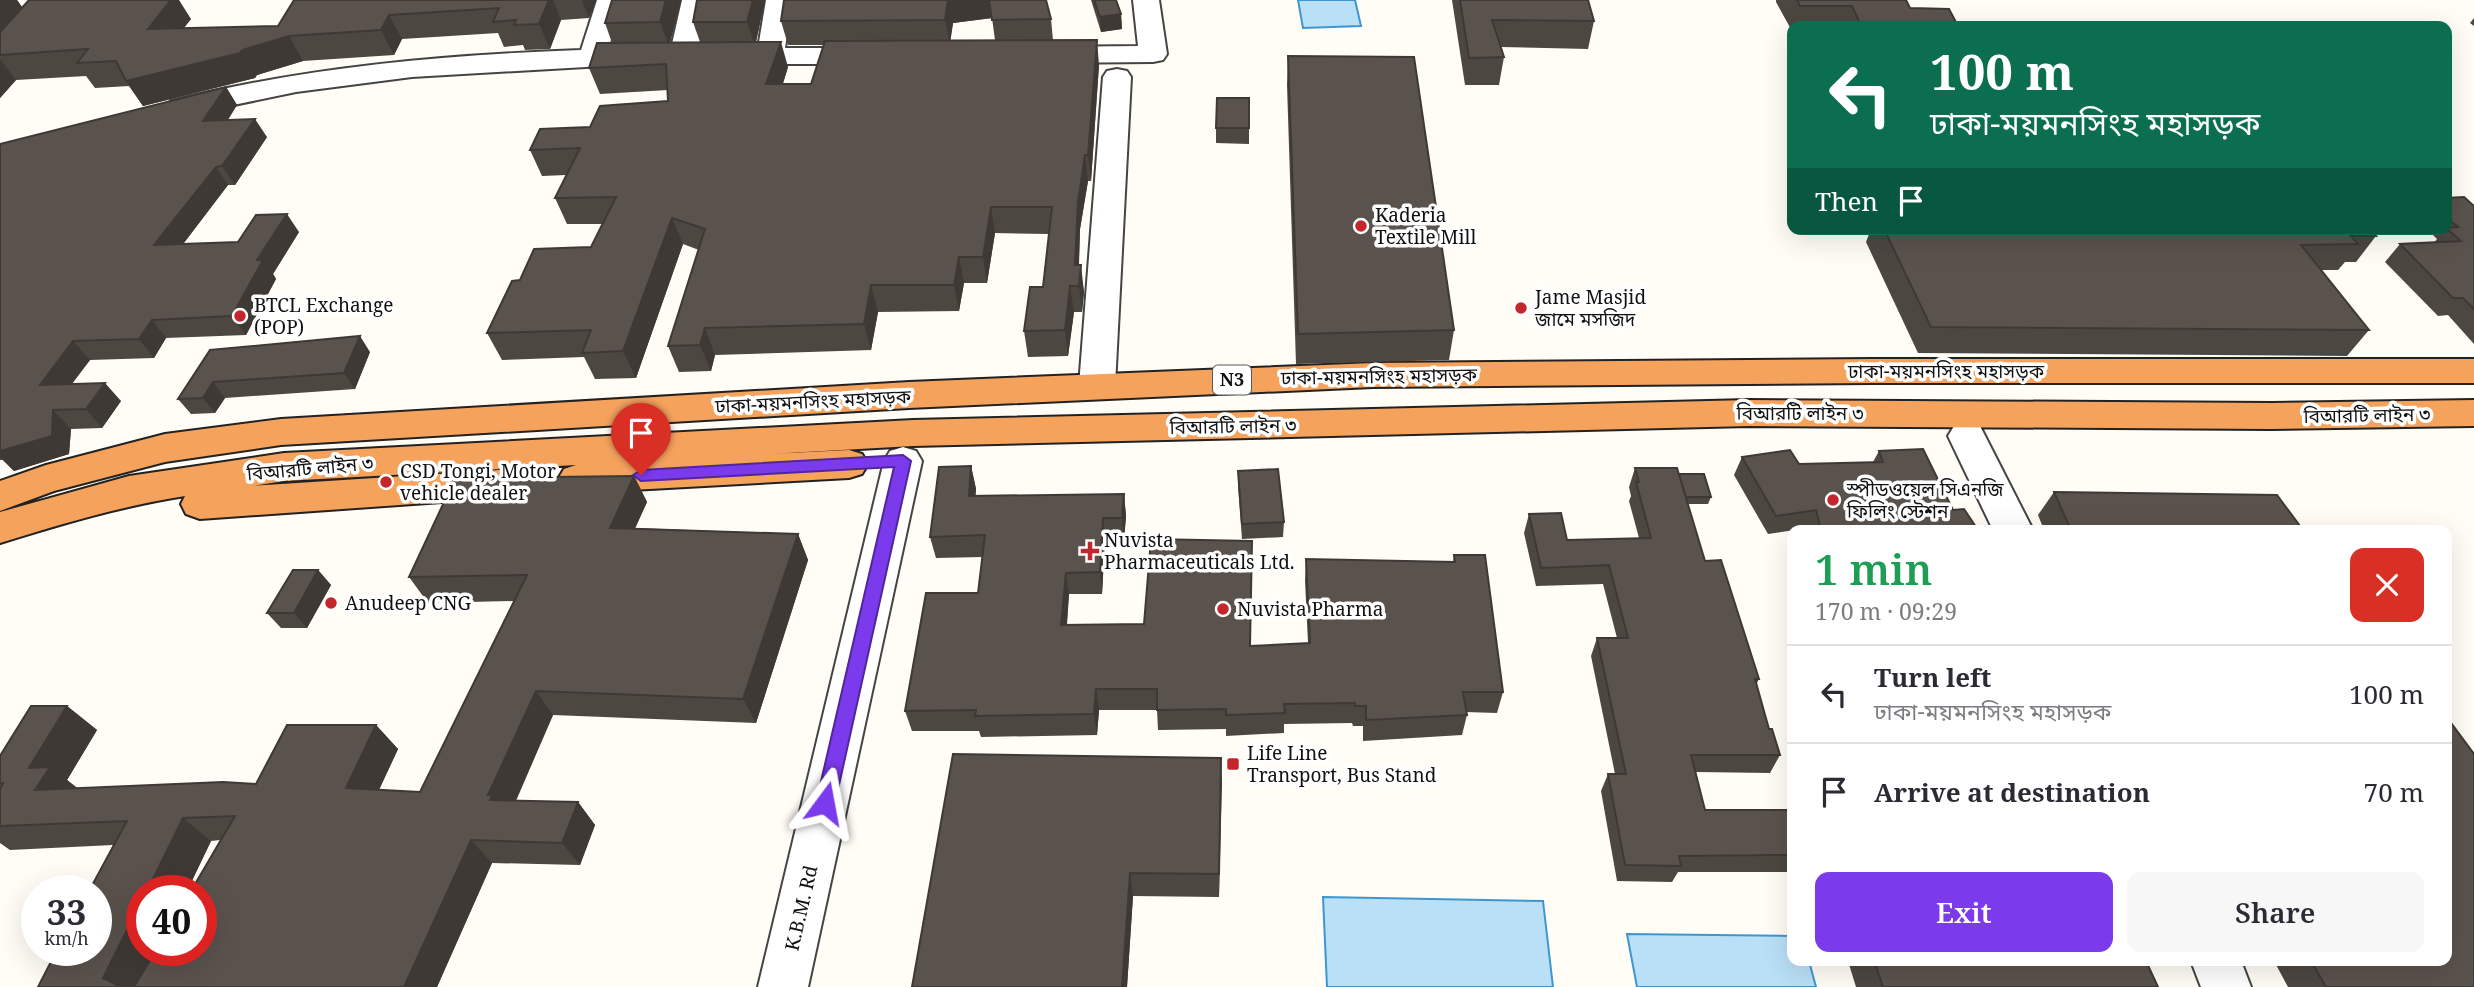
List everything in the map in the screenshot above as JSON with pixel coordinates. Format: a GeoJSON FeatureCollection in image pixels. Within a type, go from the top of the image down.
{"type":"FeatureCollection","features":[{"type":"Feature","properties":{"kind":"highway","name":"ঢাকা-ময়মনসিংহ মহাসড়ক"},"geometry":{"type":"LineString","coordinates":[[0,496],[46,479],[164,448],[281,432],[1097,386],[1387,375],[1872,371],[2474,371]]}},
{"type":"Feature","properties":{"kind":"highway","name":"বিআরটি লাইন ৩"},"geometry":{"type":"LineString","coordinates":[[0,528],[32,516],[129,490],[284,467],[913,433],[1749,413],[2272,416],[2474,413]]}},
{"type":"Feature","properties":{"kind":"highway"},"geometry":{"type":"LineString","coordinates":[[0,549],[117,517],[211,502],[1099,447],[1295,439],[2474,434]]}},
{"type":"Feature","properties":{"kind":"street"},"geometry":{"type":"LineString","coordinates":[[0,2],[23,0]]}},
{"type":"Feature","properties":{"kind":"street"},"geometry":{"type":"LineString","coordinates":[[26,29],[51,0]]}},
{"type":"Feature","properties":{"kind":"street"},"geometry":{"type":"LineString","coordinates":[[592,58],[610,0]]}},
{"type":"Feature","properties":{"kind":"street"},"geometry":{"type":"LineString","coordinates":[[683,57],[695,0]]}},
{"type":"Feature","properties":{"kind":"street"},"geometry":{"type":"LineString","coordinates":[[769,56],[779,0]]}},
{"type":"Feature","properties":{"kind":"street"},"geometry":{"type":"LineString","coordinates":[[1019,55],[1153,54],[1146,0]]}},
{"type":"Feature","properties":{"kind":"street"},"geometry":{"type":"LineString","coordinates":[[156,113],[263,88],[415,66],[592,58],[899,56]]}},
{"type":"Feature","properties":{"kind":"street"},"geometry":{"type":"LineString","coordinates":[[1097,386],[1116,77]]}},
{"type":"Feature","properties":{"kind":"street"},"geometry":{"type":"LineString","coordinates":[[1967,436],[2011,525]]}},
{"type":"Feature","properties":{"kind":"street","name":"K.B.M. Rd"},"geometry":{"type":"LineString","coordinates":[[783,987],[903,461]]}},
{"type":"Feature","properties":{"kind":"street"},"geometry":{"type":"LineString","coordinates":[[2218,966],[2226,987]]}},
{"type":"Feature","properties":{"kind":"water"},"geometry":{"type":"Polygon","coordinates":[[[1298,0],[1355,0],[1361,26],[1303,28],[1298,0]]]}},
{"type":"Feature","properties":{"kind":"water"},"geometry":{"type":"Polygon","coordinates":[[[1323,897],[1543,901],[1553,987],[1327,987],[1323,897]]]}},
{"type":"Feature","properties":{"kind":"water"},"geometry":{"type":"Polygon","coordinates":[[[1627,934],[1787,936],[1787,966],[1810,966],[1816,987],[1637,987],[1627,934]]]}},
{"type":"Feature","properties":{"kind":"building"},"geometry":{"type":"Polygon","coordinates":[[[29,0],[171,0],[148,29],[278,26],[294,0],[549,0],[539,24],[514,25],[516,20],[493,22],[499,8],[389,15],[381,30],[289,36],[242,50],[240,53],[126,81],[116,61],[77,63],[88,49],[0,55],[0,32],[29,0]]]}},
{"type":"Feature","properties":{"kind":"building"},"geometry":{"type":"Polygon","coordinates":[[[612,0],[666,0],[660,22],[605,23],[612,0]]]}},
{"type":"Feature","properties":{"kind":"building"},"geometry":{"type":"Polygon","coordinates":[[[697,0],[753,0],[747,22],[693,22],[697,0]]]}},
{"type":"Feature","properties":{"kind":"building"},"geometry":{"type":"Polygon","coordinates":[[[784,0],[948,0],[945,20],[781,21],[784,0]]]}},
{"type":"Feature","properties":{"kind":"building"},"geometry":{"type":"Polygon","coordinates":[[[989,0],[1046,0],[1051,19],[992,20],[989,0]]]}},
{"type":"Feature","properties":{"kind":"building"},"geometry":{"type":"Polygon","coordinates":[[[1094,0],[1116,0],[1121,14],[1100,17],[1094,0]]]}},
{"type":"Feature","properties":{"kind":"building"},"geometry":{"type":"Polygon","coordinates":[[[1460,0],[1588,0],[1594,21],[1492,20],[1504,57],[1469,58],[1460,0]]]}},
{"type":"Feature","properties":{"kind":"building"},"geometry":{"type":"Polygon","coordinates":[[[1797,0],[1906,0],[1910,8],[1949,9],[1955,21],[1859,21],[1852,6],[1800,6],[1797,0]]]}},
{"type":"Feature","properties":{"kind":"building"},"geometry":{"type":"Polygon","coordinates":[[[1097,40],[1088,155],[1085,155],[1078,202],[1075,265],[1081,265],[1079,286],[1070,286],[1065,330],[1024,331],[1030,287],[1043,287],[1052,207],[991,207],[983,257],[959,257],[954,285],[871,285],[864,324],[705,328],[700,345],[668,346],[705,229],[672,218],[623,351],[582,353],[591,330],[487,333],[512,281],[520,280],[534,249],[591,247],[616,197],[555,198],[580,148],[530,150],[540,129],[590,127],[600,106],[668,101],[666,64],[589,68],[597,43],[781,42],[766,84],[811,84],[825,41],[1097,40]]]}},
{"type":"Feature","properties":{"kind":"building","name":"Kaderia Textile Mill"},"geometry":{"type":"Polygon","coordinates":[[[1288,56],[1414,57],[1454,330],[1298,334],[1288,56]]]}},
{"type":"Feature","properties":{"kind":"building"},"geometry":{"type":"Polygon","coordinates":[[[226,87],[203,121],[255,119],[222,166],[216,167],[154,245],[238,242],[256,215],[287,214],[257,260],[263,260],[232,316],[152,320],[139,339],[73,341],[40,385],[105,383],[86,409],[53,410],[52,436],[0,451],[0,144],[226,87]]]}},
{"type":"Feature","properties":{"kind":"building"},"geometry":{"type":"Polygon","coordinates":[[[1217,98],[1249,98],[1249,128],[1216,128],[1217,98]]]}},
{"type":"Feature","properties":{"kind":"building"},"geometry":{"type":"Polygon","coordinates":[[[2464,197],[2474,206],[2474,309],[2463,298],[2453,298],[2400,244],[2461,241],[2452,233],[2452,228],[2458,227],[2452,222],[2452,198],[2464,197]]]}},
{"type":"Feature","properties":{"kind":"building"},"geometry":{"type":"Polygon","coordinates":[[[1887,235],[2376,236],[2351,236],[2358,244],[2301,245],[2369,330],[1931,327],[1887,235]]]}},
{"type":"Feature","properties":{"kind":"building"},"geometry":{"type":"Polygon","coordinates":[[[360,336],[344,373],[213,382],[203,398],[178,399],[210,350],[360,336]]]}},
{"type":"Feature","properties":{"kind":"building"},"geometry":{"type":"Polygon","coordinates":[[[1923,449],[1953,510],[1964,509],[1975,525],[1820,525],[1816,510],[1776,516],[1742,457],[1790,450],[1799,464],[1883,462],[1879,451],[1923,449]]]}},
{"type":"Feature","properties":{"kind":"building"},"geometry":{"type":"Polygon","coordinates":[[[971,466],[969,496],[1124,494],[1122,518],[1103,518],[1100,572],[1066,573],[1061,625],[1144,624],[1151,539],[1252,541],[1250,646],[1310,643],[1306,559],[1455,562],[1454,555],[1485,555],[1503,692],[1463,692],[1467,715],[1366,720],[1366,706],[1355,706],[1355,703],[1284,704],[1285,713],[1226,715],[1226,709],[1157,710],[1157,689],[1096,689],[1094,714],[975,716],[976,710],[905,711],[926,593],[978,593],[985,535],[930,537],[939,467],[971,466]]]}},
{"type":"Feature","properties":{"kind":"building"},"geometry":{"type":"Polygon","coordinates":[[[1635,468],[1677,468],[1705,561],[1721,560],[1759,679],[1755,679],[1769,729],[1772,729],[1780,755],[1691,755],[1705,810],[1787,810],[1787,855],[1679,856],[1681,866],[1625,865],[1608,774],[1626,774],[1597,638],[1628,638],[1609,565],[1541,568],[1529,514],[1561,513],[1567,540],[1651,538],[1636,482],[1639,482],[1635,468]]]}},
{"type":"Feature","properties":{"kind":"building"},"geometry":{"type":"Polygon","coordinates":[[[1278,469],[1284,522],[1242,524],[1238,471],[1278,469]]]}},
{"type":"Feature","properties":{"kind":"building"},"geometry":{"type":"Polygon","coordinates":[[[552,472],[550,477],[634,476],[610,528],[798,534],[743,699],[536,691],[488,795],[492,795],[490,800],[578,802],[562,843],[471,840],[404,987],[134,987],[146,966],[217,966],[217,875],[200,875],[235,816],[183,818],[155,875],[126,875],[126,932],[112,960],[112,875],[98,875],[127,821],[0,826],[0,789],[3,783],[0,783],[0,756],[31,706],[67,706],[29,768],[50,767],[35,790],[223,782],[256,784],[287,725],[376,725],[346,788],[420,792],[527,575],[409,577],[452,479],[552,472]]]}},
{"type":"Feature","properties":{"kind":"building"},"geometry":{"type":"Polygon","coordinates":[[[1679,474],[1704,474],[1711,497],[1686,497],[1679,474]]]}},
{"type":"Feature","properties":{"kind":"building"},"geometry":{"type":"Polygon","coordinates":[[[2054,492],[2277,495],[2299,525],[2069,525],[2054,492]]]}},
{"type":"Feature","properties":{"kind":"building"},"geometry":{"type":"Polygon","coordinates":[[[293,570],[318,570],[294,613],[267,613],[293,570]]]}},
{"type":"Feature","properties":{"kind":"building"},"geometry":{"type":"Polygon","coordinates":[[[2452,724],[2474,754],[2474,987],[2326,987],[2314,966],[2452,966],[2452,724]]]}},
{"type":"Feature","properties":{"kind":"building"},"geometry":{"type":"Polygon","coordinates":[[[953,754],[1221,758],[1219,874],[1130,873],[1122,987],[912,987],[953,754]]]}},
{"type":"Feature","properties":{"kind":"building"},"geometry":{"type":"Polygon","coordinates":[[[49,966],[109,966],[103,978],[121,987],[38,987],[49,966]]]}},
{"type":"Feature","properties":{"kind":"building"},"geometry":{"type":"Polygon","coordinates":[[[1876,966],[2148,966],[2158,987],[1883,987],[1876,966]]]}},
{"type":"Feature","properties":{"kind":"place","name":"Kaderia Textile Mill"},"geometry":{"type":"Point","coordinates":[1361,226]}},
{"type":"Feature","properties":{"kind":"place","name":"Jame Masjid জামে মসজিদ"},"geometry":{"type":"Point","coordinates":[1521,308]}},
{"type":"Feature","properties":{"kind":"place","name":"BTCL Exchange (POP)"},"geometry":{"type":"Point","coordinates":[240,316]}},
{"type":"Feature","properties":{"kind":"place","name":"CSD Tongi, Motor vehicle dealer"},"geometry":{"type":"Point","coordinates":[386,482]}},
{"type":"Feature","properties":{"kind":"place","name":"স্পীডওয়েল সিএনজি ফিলিং স্টেশন"},"geometry":{"type":"Point","coordinates":[1833,500]}},
{"type":"Feature","properties":{"kind":"place","name":"Nuvista Pharmaceuticals Ltd."},"geometry":{"type":"Point","coordinates":[1090,551]}},
{"type":"Feature","properties":{"kind":"place","name":"Anudeep CNG"},"geometry":{"type":"Point","coordinates":[331,603]}},
{"type":"Feature","properties":{"kind":"place","name":"Nuvista Pharma"},"geometry":{"type":"Point","coordinates":[1223,609]}},
{"type":"Feature","properties":{"kind":"place","name":"Life Line Transport, Bus Stand"},"geometry":{"type":"Point","coordinates":[1233,764]}},
{"type":"Feature","properties":{"kind":"route"},"geometry":{"type":"LineString","coordinates":[[641,475],[903,461],[825,803]]}}]}
